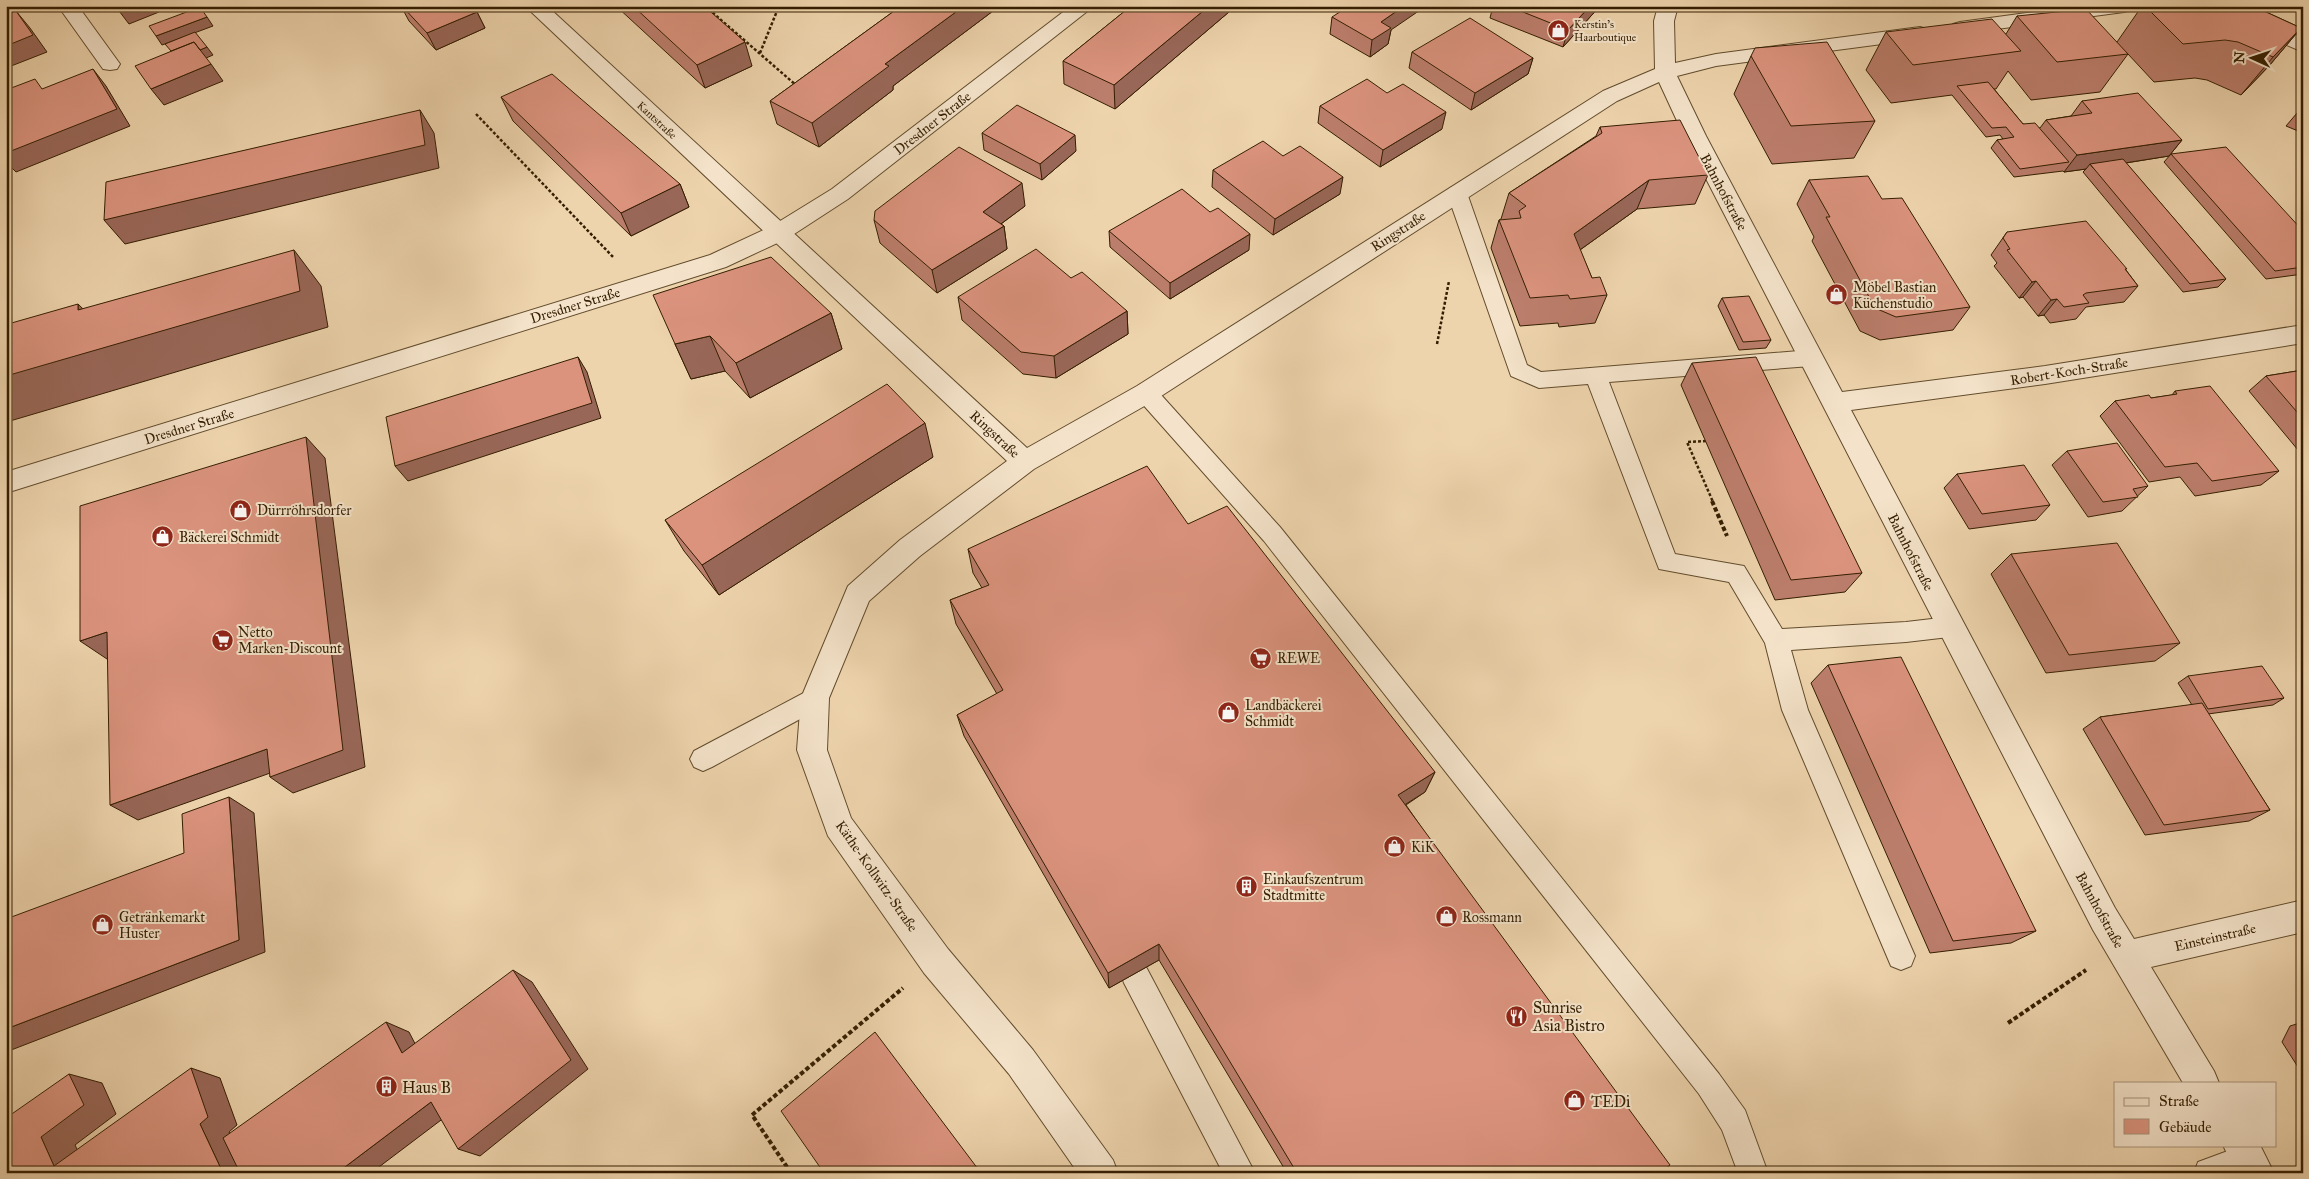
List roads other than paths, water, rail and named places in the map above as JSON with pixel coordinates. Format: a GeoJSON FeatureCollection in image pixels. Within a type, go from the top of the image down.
{"type":"FeatureCollection","features":[{"type":"Feature","properties":{"kind":"street"},"geometry":{"type":"LineString","coordinates":[[68,6],[110,64]]}},
{"type":"Feature","properties":{"kind":"street","name":"Kantstraße"},"geometry":{"type":"LineString","coordinates":[[536,6],[780,232]]}},
{"type":"Feature","properties":{"kind":"street","name":"Dresdner Straße"},"geometry":{"type":"LineString","coordinates":[[6,483],[718,261],[780,232],[840,194],[1084,6]]}},
{"type":"Feature","properties":{"kind":"street","name":"Bahnhofstraße"},"geometry":{"type":"LineString","coordinates":[[1668,6],[1664,22],[1665,72],[1695,136],[1835,403],[1949,627],[2104,920],[2201,1082]]}},
{"type":"Feature","properties":{"kind":"street","name":"Ringstraße"},"geometry":{"type":"LineString","coordinates":[[780,232],[1025,462],[1146,393],[1610,96],[1665,72],[1716,60],[2124,6]]}},
{"type":"Feature","properties":{"kind":"street"},"geometry":{"type":"LineString","coordinates":[[2232,6],[2261,27],[2303,46]]}},
{"type":"Feature","properties":{"kind":"street","name":"Robert-Koch-Straße"},"geometry":{"type":"LineString","coordinates":[[1835,403],[2045,375],[2303,334]]}},
{"type":"Feature","properties":{"kind":"street","name":"Käthe-Kollwitz-Straße"},"geometry":{"type":"LineString","coordinates":[[1025,462],[910,548],[858,594],[814,698],[812,750],[839,826],[936,960],[1021,1062],[1100,1173]]}},
{"type":"Feature","properties":{"kind":"street","name":"Einsteinstraße"},"geometry":{"type":"LineString","coordinates":[[2127,958],[2303,916]]}},
{"type":"Feature","properties":{"kind":"lane"},"geometry":{"type":"LineString","coordinates":[[1458,193],[1518,370],[1539,380],[1596,377],[1811,358]]}},
{"type":"Feature","properties":{"kind":"lane"},"geometry":{"type":"LineString","coordinates":[[1596,377],[1667,562],[1736,573],[1776,640],[1795,710],[1901,956]]}},
{"type":"Feature","properties":{"kind":"lane"},"geometry":{"type":"LineString","coordinates":[[1146,393],[1199,450],[1272,534],[1709,1084],[1734,1121],[1753,1173]]}},
{"type":"Feature","properties":{"kind":"lane"},"geometry":{"type":"LineString","coordinates":[[1776,640],[1906,632],[1949,627]]}},
{"type":"Feature","properties":{"kind":"lane"},"geometry":{"type":"LineString","coordinates":[[703,759],[814,698]]}},
{"type":"Feature","properties":{"kind":"lane"},"geometry":{"type":"LineString","coordinates":[[1134,974],[1240,1173]]}},
{"type":"Feature","properties":{"kind":"lane"},"geometry":{"type":"LineString","coordinates":[[2209,1173],[2248,1159]]}},
{"type":"Feature","properties":{"kind":"place","name":"Kerstin's Haarboutique"},"geometry":{"type":"Point","coordinates":[1558,30]}},
{"type":"Feature","properties":{"kind":"place","name":"Möbel Bastian Küchenstudio"},"geometry":{"type":"Point","coordinates":[1837,295]}},
{"type":"Feature","properties":{"kind":"place","name":"Dürrröhrsdorfer"},"geometry":{"type":"Point","coordinates":[241,510]}},
{"type":"Feature","properties":{"kind":"place","name":"Bäckerei Schmidt"},"geometry":{"type":"Point","coordinates":[163,537]}},
{"type":"Feature","properties":{"kind":"place","name":"Netto Marken-Discount"},"geometry":{"type":"Point","coordinates":[222,640]}},
{"type":"Feature","properties":{"kind":"place","name":"REWE"},"geometry":{"type":"Point","coordinates":[1261,658]}},
{"type":"Feature","properties":{"kind":"place","name":"Landbäckerei Schmidt"},"geometry":{"type":"Point","coordinates":[1229,713]}},
{"type":"Feature","properties":{"kind":"place","name":"KiK"},"geometry":{"type":"Point","coordinates":[1395,847]}},
{"type":"Feature","properties":{"kind":"place","name":"Einkaufszentrum Stadtmitte"},"geometry":{"type":"Point","coordinates":[1247,887]}},
{"type":"Feature","properties":{"kind":"place","name":"Rossmann"},"geometry":{"type":"Point","coordinates":[1446,917]}},
{"type":"Feature","properties":{"kind":"place","name":"Getränkemarkt Huster"},"geometry":{"type":"Point","coordinates":[103,925]}},
{"type":"Feature","properties":{"kind":"place","name":"Sunrise Asia Bistro"},"geometry":{"type":"Point","coordinates":[1517,1016]}},
{"type":"Feature","properties":{"kind":"place","name":"Haus B"},"geometry":{"type":"Point","coordinates":[386,1087]}},
{"type":"Feature","properties":{"kind":"place","name":"TEDi"},"geometry":{"type":"Point","coordinates":[1575,1101]}}]}
